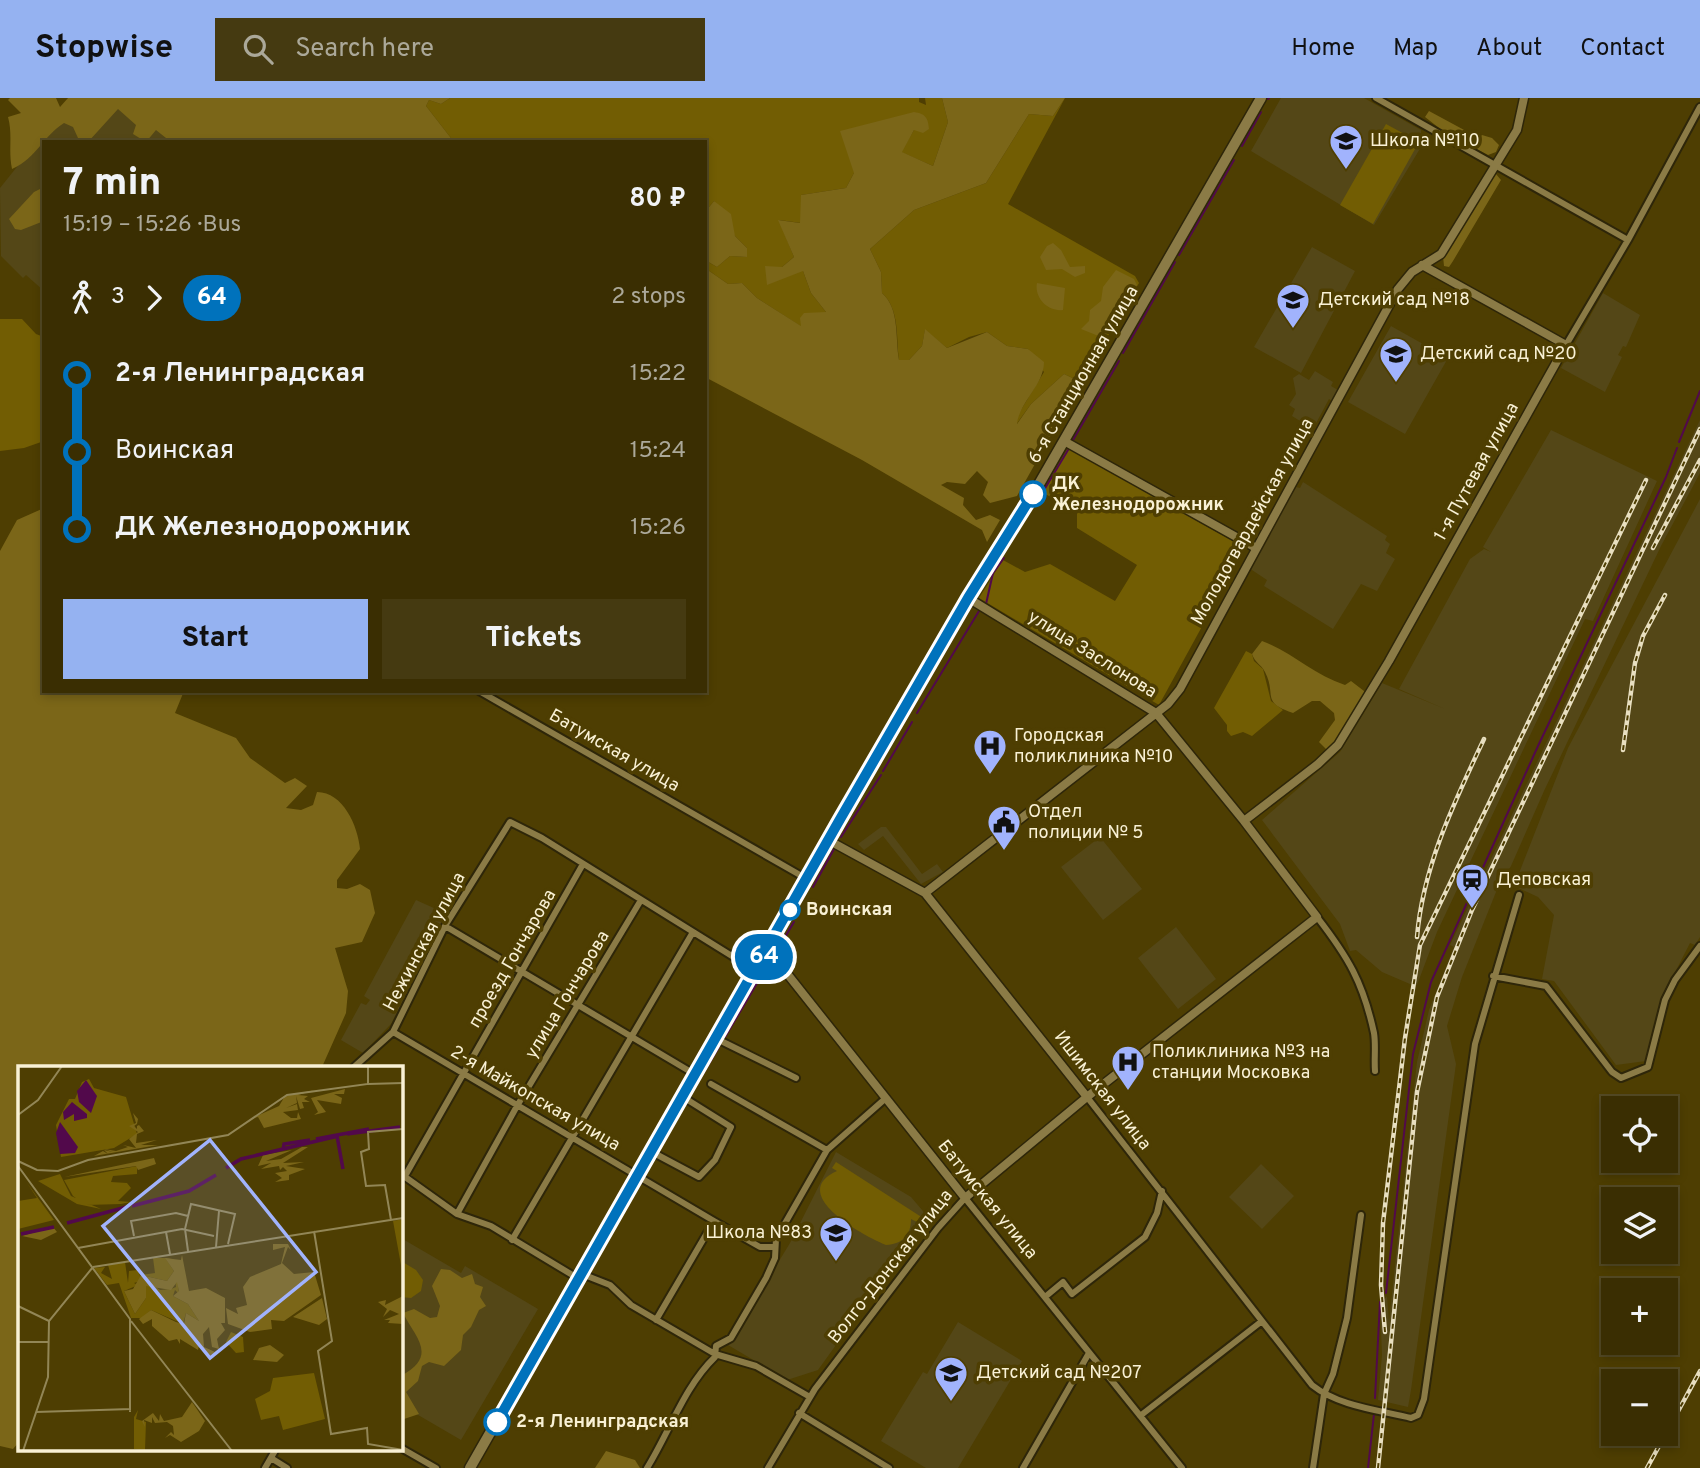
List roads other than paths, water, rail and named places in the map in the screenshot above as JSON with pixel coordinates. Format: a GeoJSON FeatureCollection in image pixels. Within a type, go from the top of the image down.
{"type":"FeatureCollection","features":[{"type":"Feature","properties":{"kind":"main road","name":"6-я Станционная улица"},"geometry":{"type":"LineString","coordinates":[[470,1468],[756,971],[828,840],[968,598],[1064,441],[1261,98]]}},
{"type":"Feature","properties":{"kind":"street"},"geometry":{"type":"LineString","coordinates":[[1376,98],[1628,240]]}},
{"type":"Feature","properties":{"kind":"street","name":"Молодогвардейская улица"},"geometry":{"type":"LineString","coordinates":[[925,893],[1156,713],[1180,689],[1398,289],[1412,272],[1441,254],[1493,164],[1517,130],[1524,98]]}},
{"type":"Feature","properties":{"kind":"street","name":"1-я Путевая улица"},"geometry":{"type":"LineString","coordinates":[[1244,821],[1326,758],[1344,736],[1628,240],[1700,107]]}},
{"type":"Feature","properties":{"kind":"street"},"geometry":{"type":"LineString","coordinates":[[1422,265],[1566,345]]}},
{"type":"Feature","properties":{"kind":"street"},"geometry":{"type":"LineString","coordinates":[[1064,441],[1256,548]]}},
{"type":"Feature","properties":{"kind":"street","name":"улица Заслонова"},"geometry":{"type":"LineString","coordinates":[[968,598],[1156,713],[1244,821],[1317,917]]}},
{"type":"Feature","properties":{"kind":"street","name":"Батумская улица"},"geometry":{"type":"LineString","coordinates":[[482,693],[807,879]]}},
{"type":"Feature","properties":{"kind":"street","name":"Нежинская улица"},"geometry":{"type":"LineString","coordinates":[[355,1066],[393,1032],[445,926],[510,822],[583,864]]}},
{"type":"Feature","properties":{"kind":"street","name":"Ишимская улица"},"geometry":{"type":"LineString","coordinates":[[828,840],[925,893],[1312,1385],[1324,1394]]}},
{"type":"Feature","properties":{"kind":"street"},"geometry":{"type":"LineString","coordinates":[[583,864],[756,971]]}},
{"type":"Feature","properties":{"kind":"street","name":"проезд Гончарова"},"geometry":{"type":"LineString","coordinates":[[403,1175],[464,1075],[583,864]]}},
{"type":"Feature","properties":{"kind":"street"},"geometry":{"type":"LineString","coordinates":[[1324,1394],[1411,1418],[1421,1409],[1468,1082],[1493,976],[1519,895]]}},
{"type":"Feature","properties":{"kind":"street","name":"улица Гончарова"},"geometry":{"type":"LineString","coordinates":[[457,1214],[517,1106],[641,900]]}},
{"type":"Feature","properties":{"kind":"street"},"geometry":{"type":"LineString","coordinates":[[1317,917],[1346,954],[1356,975],[1375,1036],[1375,1071]]}},
{"type":"Feature","properties":{"kind":"street","name":"Волго-Донская улица"},"geometry":{"type":"LineString","coordinates":[[768,1468],[810,1397],[938,1228],[965,1198],[1087,1097],[1317,917]]}},
{"type":"Feature","properties":{"kind":"street"},"geometry":{"type":"LineString","coordinates":[[445,926],[696,1075]]}},
{"type":"Feature","properties":{"kind":"street"},"geometry":{"type":"LineString","coordinates":[[512,1240],[693,932]]}},
{"type":"Feature","properties":{"kind":"street"},"geometry":{"type":"LineString","coordinates":[[1493,976],[1546,986],[1612,1072],[1621,1078],[1648,1067],[1665,1000],[1675,980],[1700,946]]}},
{"type":"Feature","properties":{"kind":"street","name":"Батумская улица"},"geometry":{"type":"LineString","coordinates":[[765,954],[785,971],[1182,1468]]}},
{"type":"Feature","properties":{"kind":"street","name":"2-я Майкопская улица"},"geometry":{"type":"LineString","coordinates":[[393,1032],[760,1247],[774,1247]]}},
{"type":"Feature","properties":{"kind":"street"},"geometry":{"type":"LineString","coordinates":[[717,1039],[796,1078]]}},
{"type":"Feature","properties":{"kind":"street"},"geometry":{"type":"LineString","coordinates":[[711,1084],[827,1150]]}},
{"type":"Feature","properties":{"kind":"street"},"geometry":{"type":"LineString","coordinates":[[652,1152],[699,1177],[715,1160],[730,1127],[683,1097]]}},
{"type":"Feature","properties":{"kind":"street"},"geometry":{"type":"LineString","coordinates":[[647,1468],[685,1395],[715,1354],[716,1346],[731,1338],[772,1267],[774,1247],[827,1150],[886,1098]]}},
{"type":"Feature","properties":{"kind":"street"},"geometry":{"type":"LineString","coordinates":[[403,1175],[457,1214],[491,1226],[580,1277],[610,1285],[631,1305],[715,1354],[756,1366],[810,1397]]}},
{"type":"Feature","properties":{"kind":"street"},"geometry":{"type":"LineString","coordinates":[[1045,1297],[1063,1282],[1072,1294],[1145,1237],[1157,1213],[1162,1191]]}},
{"type":"Feature","properties":{"kind":"street"},"geometry":{"type":"LineString","coordinates":[[1313,1468],[1324,1394],[1333,1374],[1347,1318],[1361,1216]]}},
{"type":"Feature","properties":{"kind":"street"},"geometry":{"type":"LineString","coordinates":[[656,1320],[714,1221]]}},
{"type":"Feature","properties":{"kind":"street"},"geometry":{"type":"LineString","coordinates":[[1140,1416],[1262,1321]]}},
{"type":"Feature","properties":{"kind":"street"},"geometry":{"type":"LineString","coordinates":[[1023,1468],[1090,1353]]}},
{"type":"Feature","properties":{"kind":"street"},"geometry":{"type":"LineString","coordinates":[[799,1413],[889,1468]]}},
{"type":"Feature","properties":{"kind":"street"},"geometry":{"type":"LineString","coordinates":[[402,1449],[436,1468]]}},
{"type":"Feature","properties":{"kind":"street"},"geometry":{"type":"LineString","coordinates":[[265,1468],[275,1450]]}},
{"type":"Feature","properties":{"kind":"street"},"geometry":{"type":"LineString","coordinates":[[271,1458],[287,1468]]}},
{"type":"Feature","properties":{"kind":"waterway"},"geometry":{"type":"LineString","coordinates":[[1242,146],[1261,112]]}},
{"type":"Feature","properties":{"kind":"waterway"},"geometry":{"type":"LineString","coordinates":[[1179,255],[1234,160]]}},
{"type":"Feature","properties":{"kind":"waterway"},"geometry":{"type":"LineString","coordinates":[[1123,353],[1175,262]]}},
{"type":"Feature","properties":{"kind":"waterway"},"geometry":{"type":"LineString","coordinates":[[1073,440],[1119,361]]}},
{"type":"Feature","properties":{"kind":"waterway"},"geometry":{"type":"LineString","coordinates":[[1679,442],[1700,391]]}},
{"type":"Feature","properties":{"kind":"waterway"},"geometry":{"type":"LineString","coordinates":[[1386,1293],[1413,1054],[1431,982],[1538,746],[1666,477],[1677,448]]}},
{"type":"Feature","properties":{"kind":"waterway"},"geometry":{"type":"LineString","coordinates":[[1044,490],[1068,450]]}},
{"type":"Feature","properties":{"kind":"waterway"},"geometry":{"type":"LineString","coordinates":[[986,604],[993,573],[1004,558]]}},
{"type":"Feature","properties":{"kind":"waterway"},"geometry":{"type":"LineString","coordinates":[[917,713],[979,611]]}},
{"type":"Feature","properties":{"kind":"waterway"},"geometry":{"type":"LineString","coordinates":[[883,771],[912,722]]}},
{"type":"Feature","properties":{"kind":"waterway"},"geometry":{"type":"LineString","coordinates":[[841,837],[881,775]]}},
{"type":"Feature","properties":{"kind":"waterway"},"geometry":{"type":"LineString","coordinates":[[813,887],[834,849]]}},
{"type":"Feature","properties":{"kind":"waterway"},"geometry":{"type":"LineString","coordinates":[[776,952],[794,922]]}},
{"type":"Feature","properties":{"kind":"waterway"},"geometry":{"type":"LineString","coordinates":[[725,1037],[769,963]]}},
{"type":"Feature","properties":{"kind":"waterway"},"geometry":{"type":"LineString","coordinates":[[692,1092],[719,1047]]}},
{"type":"Feature","properties":{"kind":"waterway"},"geometry":{"type":"LineString","coordinates":[[1375,1398],[1380,1302]]}},
{"type":"Feature","properties":{"kind":"waterway"},"geometry":{"type":"LineString","coordinates":[[1368,1468],[1374,1414]]}},
{"type":"Feature","properties":{"kind":"railway"},"geometry":{"type":"LineString","coordinates":[[1378,1468],[1417,1092],[1437,997],[1472,910],[1700,429]]}},
{"type":"Feature","properties":{"kind":"railway"},"geometry":{"type":"LineString","coordinates":[[1653,548],[1700,460]]}},
{"type":"Feature","properties":{"kind":"railway"},"geometry":{"type":"LineString","coordinates":[[1385,1332],[1381,1285],[1383,1223],[1405,1038],[1420,945],[1646,480]]}},
{"type":"Feature","properties":{"kind":"railway"},"geometry":{"type":"LineString","coordinates":[[1623,750],[1635,663],[1643,636],[1665,595]]}},
{"type":"Feature","properties":{"kind":"railway"},"geometry":{"type":"LineString","coordinates":[[1417,937],[1420,911],[1433,860],[1451,811],[1484,739]]}},
{"type":"Feature","properties":{"kind":"railway"},"geometry":{"type":"LineString","coordinates":[[1647,1468],[1700,1371]]}},
{"type":"Feature","properties":{"kind":"place","name":"Школа №110"},"geometry":{"type":"Point","coordinates":[1346,171]}},
{"type":"Feature","properties":{"kind":"place","name":"Детский сад №18"},"geometry":{"type":"Point","coordinates":[1293,330]}},
{"type":"Feature","properties":{"kind":"place","name":"Детский сад №20"},"geometry":{"type":"Point","coordinates":[1396,384]}},
{"type":"Feature","properties":{"kind":"place","name":"ДК Железнодорожник"},"geometry":{"type":"Point","coordinates":[1033,494]}},
{"type":"Feature","properties":{"kind":"place","name":"Городская поликлиника №10"},"geometry":{"type":"Point","coordinates":[990,776]}},
{"type":"Feature","properties":{"kind":"place","name":"Отдел полиции № 5"},"geometry":{"type":"Point","coordinates":[1004,852]}},
{"type":"Feature","properties":{"kind":"place","name":"Воинская"},"geometry":{"type":"Point","coordinates":[790,910]}},
{"type":"Feature","properties":{"kind":"place","name":"Деповская"},"geometry":{"type":"Point","coordinates":[1472,910]}},
{"type":"Feature","properties":{"kind":"place","name":"Поликлиника №3 на станции Московка"},"geometry":{"type":"Point","coordinates":[1128,1092]}},
{"type":"Feature","properties":{"kind":"place","name":"Школа №83"},"geometry":{"type":"Point","coordinates":[836,1263]}},
{"type":"Feature","properties":{"kind":"place","name":"Детский сад №207"},"geometry":{"type":"Point","coordinates":[951,1403]}},
{"type":"Feature","properties":{"kind":"place","name":"2-я Ленинградская"},"geometry":{"type":"Point","coordinates":[497,1422]}}]}
